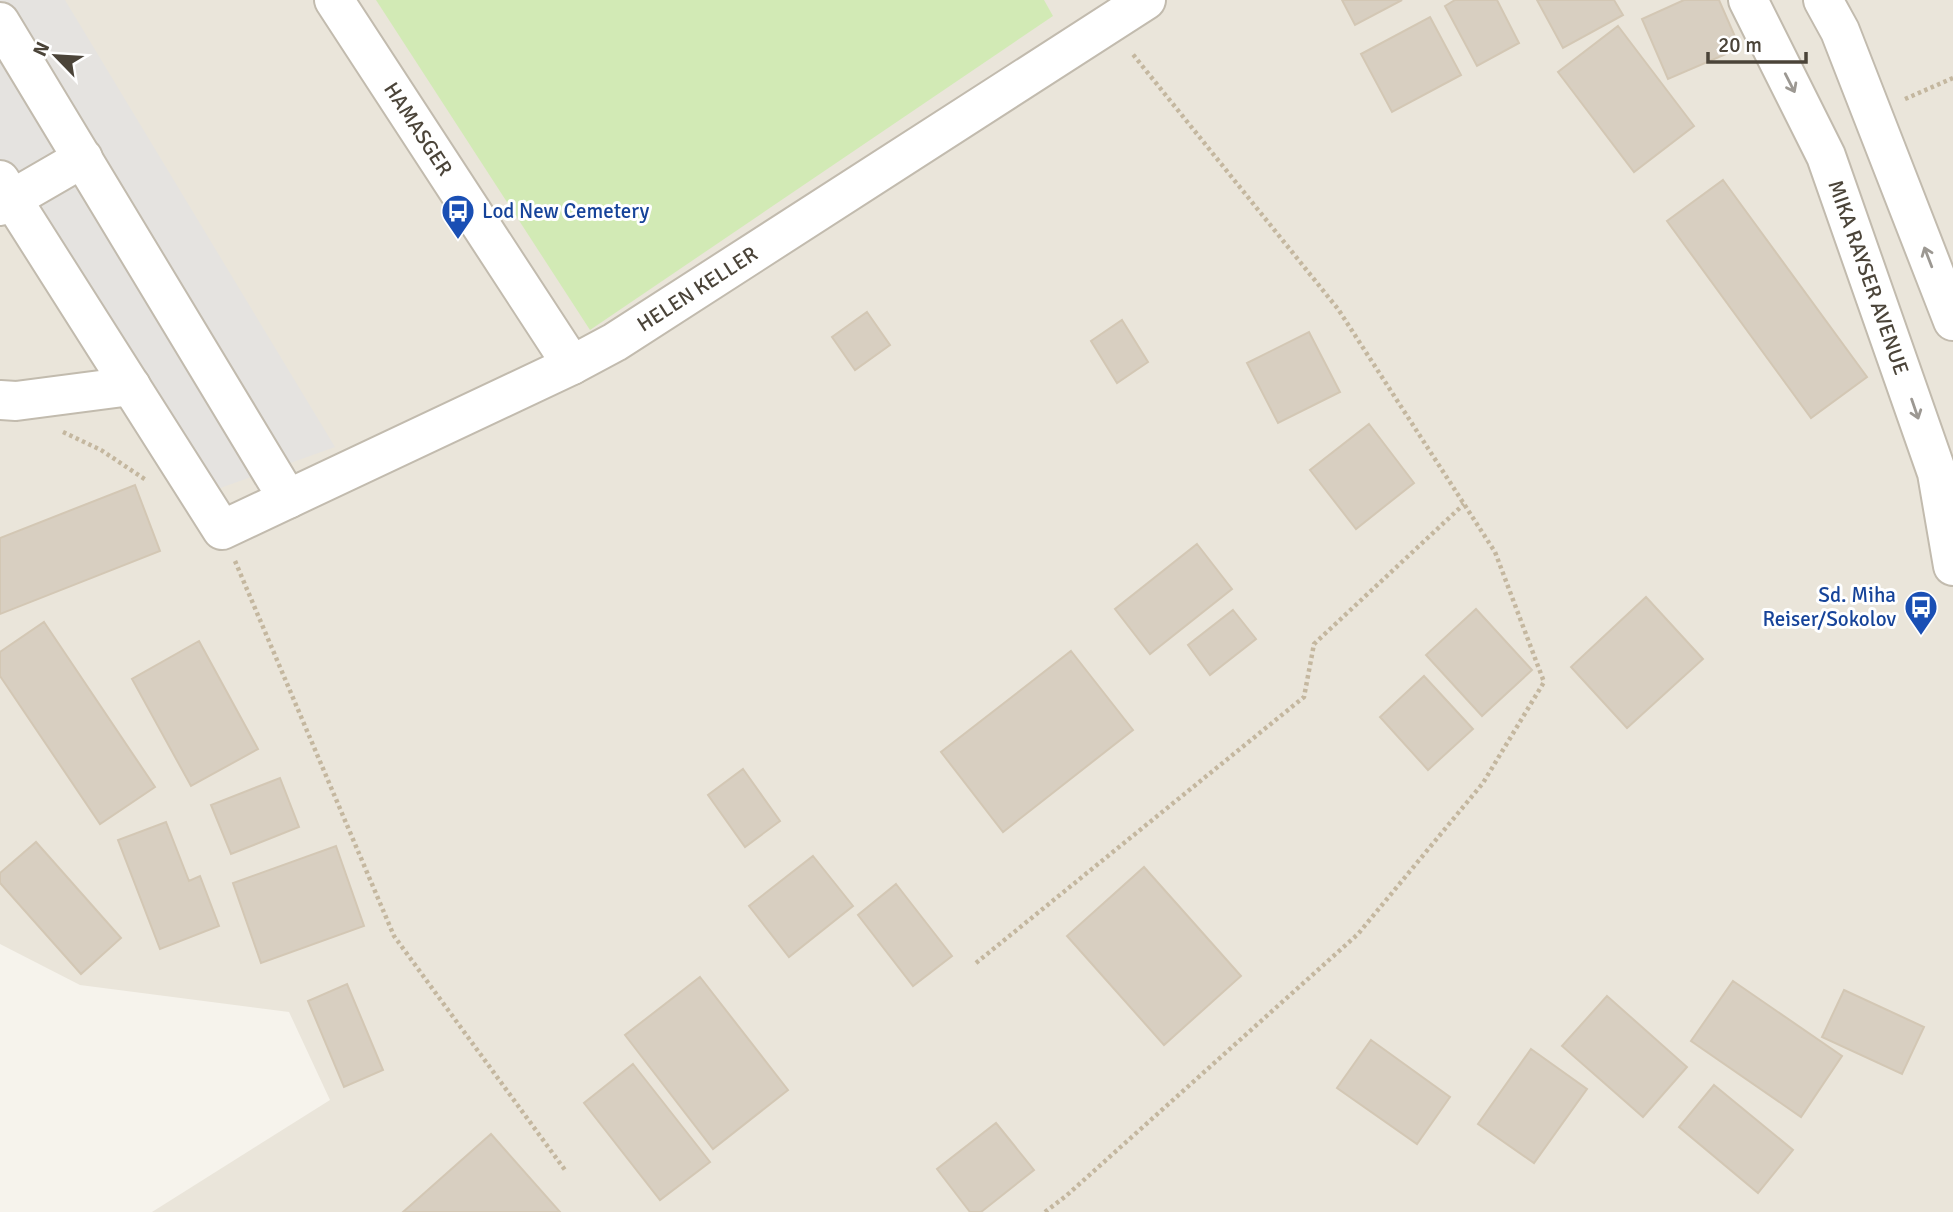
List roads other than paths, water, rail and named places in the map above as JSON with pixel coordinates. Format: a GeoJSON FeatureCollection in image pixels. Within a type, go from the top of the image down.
{"type":"FeatureCollection","features":[{"type":"Feature","properties":{"kind":"street","name":"HAMASGER"},"geometry":{"type":"LineString","coordinates":[[334,0],[572,365]]}},
{"type":"Feature","properties":{"kind":"street","name":"HELEN KELLER"},"geometry":{"type":"LineString","coordinates":[[131,386],[222,530],[572,365],[615,342],[1146,0]]}},
{"type":"Feature","properties":{"kind":"street","name":"MIKA RAYSER AVENUE"},"geometry":{"type":"LineString","coordinates":[[1748,0],[1826,156],[1937,473],[1953,566]]}},
{"type":"Feature","properties":{"kind":"street"},"geometry":{"type":"LineString","coordinates":[[1823,0],[1840,31],[1953,321]]}},
{"type":"Feature","properties":{"kind":"street"},"geometry":{"type":"LineString","coordinates":[[0,22],[288,499]]}},
{"type":"Feature","properties":{"kind":"street"},"geometry":{"type":"LineString","coordinates":[[0,400],[16,401],[131,386],[4,195],[83,158]]}},
{"type":"Feature","properties":{"kind":"place","name":"Lod New Cemetery"},"geometry":{"type":"Point","coordinates":[458,241]}},
{"type":"Feature","properties":{"kind":"place","name":"Sd. Miha Reiser/Sokolov"},"geometry":{"type":"Point","coordinates":[1921,637]}}]}
